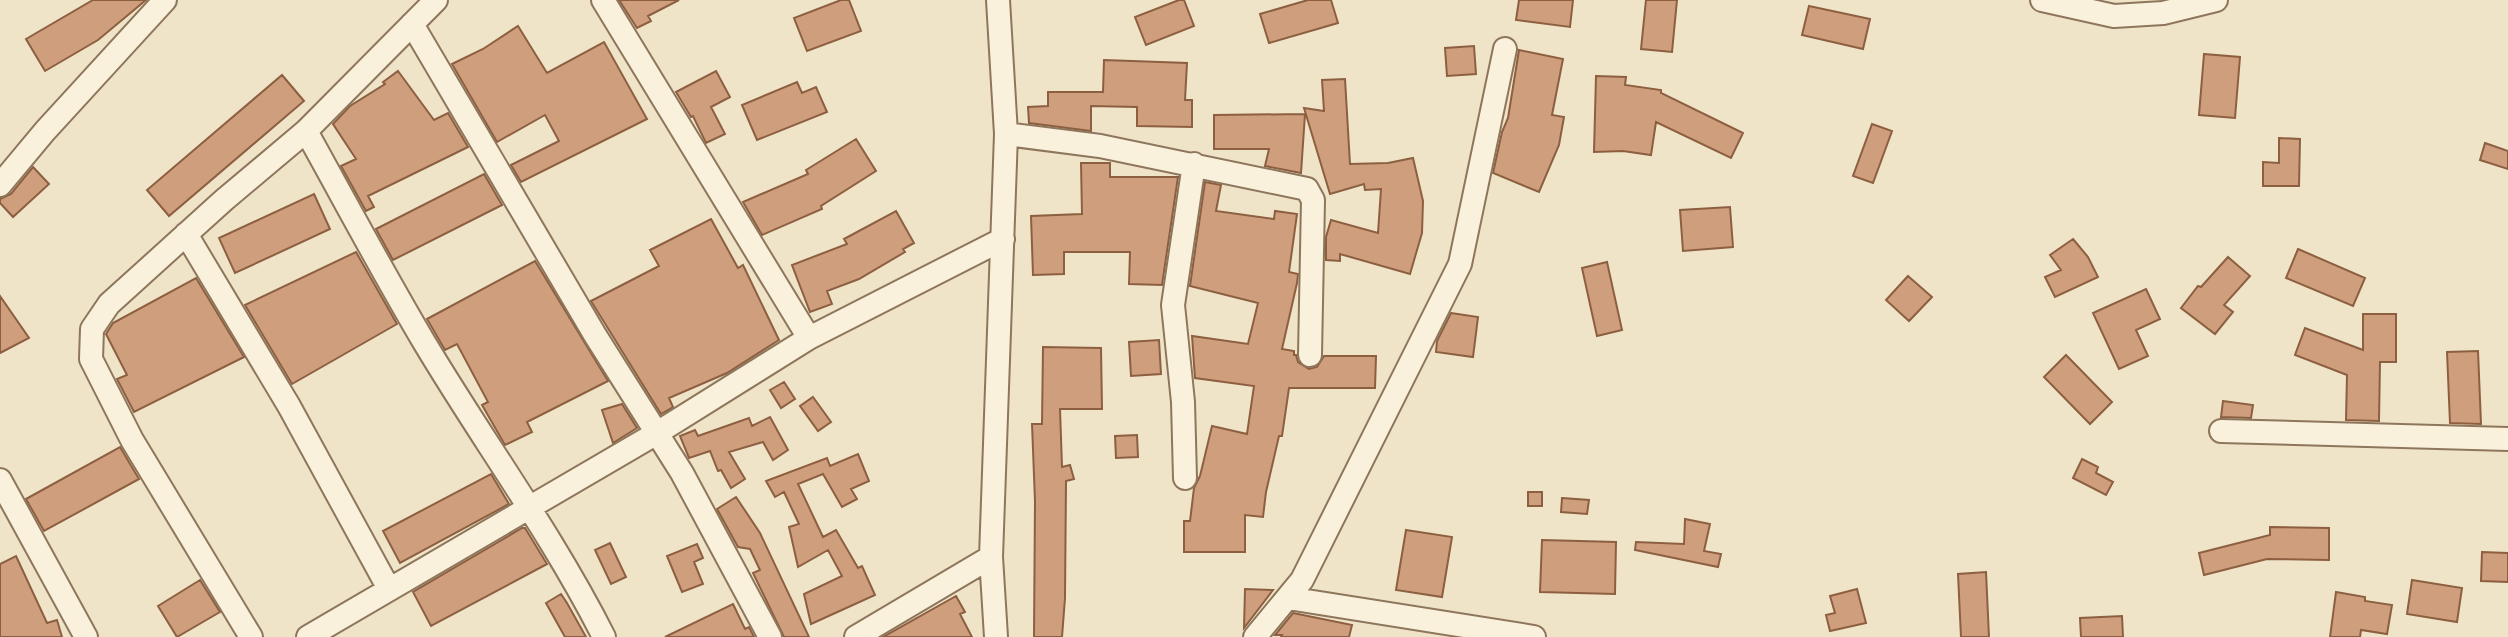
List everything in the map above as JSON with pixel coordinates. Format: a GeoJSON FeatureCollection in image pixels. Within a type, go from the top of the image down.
{"type":"FeatureCollection","features":[{"type":"Feature","properties":{"kind":"street"},"geometry":{"type":"LineString","coordinates":[[0,185],[165,0]]}},
{"type":"Feature","properties":{"kind":"street"},"geometry":{"type":"LineString","coordinates":[[251,637],[132,440],[91,359],[92,329],[109,304],[306,131],[436,0]]}},
{"type":"Feature","properties":{"kind":"street"},"geometry":{"type":"LineString","coordinates":[[603,0],[809,338]]}},
{"type":"Feature","properties":{"kind":"street"},"geometry":{"type":"LineString","coordinates":[[996,637],[991,557],[1006,134],[998,0]]}},
{"type":"Feature","properties":{"kind":"street"},"geometry":{"type":"LineString","coordinates":[[2056,1],[2114,16],[2163,13],[2216,0]]}},
{"type":"Feature","properties":{"kind":"street"},"geometry":{"type":"LineString","coordinates":[[412,24],[595,335],[682,473],[770,637]]}},
{"type":"Feature","properties":{"kind":"street"},"geometry":{"type":"LineString","coordinates":[[1255,637],[1302,580],[1460,264],[1505,49]]}},
{"type":"Feature","properties":{"kind":"street"},"geometry":{"type":"LineString","coordinates":[[306,131],[425,343],[530,506],[604,637]]}},
{"type":"Feature","properties":{"kind":"street"},"geometry":{"type":"LineString","coordinates":[[1006,134],[1100,146],[1307,189],[1313,200],[1310,355]]}},
{"type":"Feature","properties":{"kind":"street"},"geometry":{"type":"LineString","coordinates":[[1185,478],[1183,402],[1173,305],[1194,164]]}},
{"type":"Feature","properties":{"kind":"street"},"geometry":{"type":"LineString","coordinates":[[186,234],[289,406],[389,589]]}},
{"type":"Feature","properties":{"kind":"street"},"geometry":{"type":"LineString","coordinates":[[308,637],[657,433],[809,338],[1003,239]]}},
{"type":"Feature","properties":{"kind":"street"},"geometry":{"type":"LineString","coordinates":[[2221,431],[2508,439]]}},
{"type":"Feature","properties":{"kind":"street"},"geometry":{"type":"LineString","coordinates":[[0,480],[86,637]]}},
{"type":"Feature","properties":{"kind":"street"},"geometry":{"type":"LineString","coordinates":[[856,637],[991,557]]}},
{"type":"Feature","properties":{"kind":"street"},"geometry":{"type":"LineString","coordinates":[[1288,598],[1534,637]]}},
{"type":"Feature","properties":{"kind":"building"},"geometry":{"type":"Polygon","coordinates":[[[93,0],[146,0],[98,40],[45,71],[26,39],[93,0]]]}},
{"type":"Feature","properties":{"kind":"building"},"geometry":{"type":"Polygon","coordinates":[[[619,0],[679,0],[648,16],[651,21],[637,28],[619,0]]]}},
{"type":"Feature","properties":{"kind":"building"},"geometry":{"type":"Polygon","coordinates":[[[841,0],[849,0],[861,31],[807,51],[794,18],[841,0]]]}},
{"type":"Feature","properties":{"kind":"building"},"geometry":{"type":"Polygon","coordinates":[[[1184,0],[1194,26],[1146,45],[1135,17],[1184,0]]]}},
{"type":"Feature","properties":{"kind":"building"},"geometry":{"type":"Polygon","coordinates":[[[1308,0],[1331,0],[1338,23],[1269,43],[1260,14],[1308,0]]]}},
{"type":"Feature","properties":{"kind":"building"},"geometry":{"type":"Polygon","coordinates":[[[1519,0],[1573,0],[1570,27],[1516,20],[1519,0]]]}},
{"type":"Feature","properties":{"kind":"building"},"geometry":{"type":"Polygon","coordinates":[[[1646,0],[1677,0],[1672,52],[1641,49],[1646,0]]]}},
{"type":"Feature","properties":{"kind":"building"},"geometry":{"type":"Polygon","coordinates":[[[1809,6],[1870,19],[1863,49],[1802,35],[1809,6]]]}},
{"type":"Feature","properties":{"kind":"building"},"geometry":{"type":"Polygon","coordinates":[[[518,26],[547,73],[604,42],[647,119],[521,182],[511,165],[559,141],[545,115],[497,142],[452,64],[483,49],[518,26]]]}},
{"type":"Feature","properties":{"kind":"building"},"geometry":{"type":"Polygon","coordinates":[[[1474,46],[1476,74],[1447,76],[1445,48],[1474,46]]]}},
{"type":"Feature","properties":{"kind":"building"},"geometry":{"type":"Polygon","coordinates":[[[1519,50],[1563,59],[1552,115],[1564,117],[1559,145],[1539,192],[1493,173],[1508,118],[1519,50]]]}},
{"type":"Feature","properties":{"kind":"building"},"geometry":{"type":"Polygon","coordinates":[[[2204,54],[2240,57],[2235,118],[2199,115],[2204,54]]]}},
{"type":"Feature","properties":{"kind":"building"},"geometry":{"type":"Polygon","coordinates":[[[1104,60],[1187,63],[1185,100],[1192,100],[1192,127],[1137,126],[1137,107],[1091,106],[1091,131],[1029,123],[1028,107],[1048,106],[1048,92],[1103,92],[1104,60]]]}},
{"type":"Feature","properties":{"kind":"building"},"geometry":{"type":"Polygon","coordinates":[[[398,71],[434,120],[448,113],[468,147],[368,196],[374,207],[366,211],[341,166],[356,159],[333,124],[350,106],[385,84],[383,82],[398,71]]]}},
{"type":"Feature","properties":{"kind":"building"},"geometry":{"type":"Polygon","coordinates":[[[716,71],[730,97],[711,107],[725,134],[706,143],[693,116],[676,92],[716,71]]]}},
{"type":"Feature","properties":{"kind":"building"},"geometry":{"type":"Polygon","coordinates":[[[282,75],[304,101],[169,216],[147,190],[282,75]]]}},
{"type":"Feature","properties":{"kind":"building"},"geometry":{"type":"Polygon","coordinates":[[[1596,76],[1626,77],[1625,85],[1661,90],[1661,93],[1743,133],[1731,158],[1656,122],[1651,155],[1623,151],[1594,152],[1596,76]]]}},
{"type":"Feature","properties":{"kind":"building"},"geometry":{"type":"Polygon","coordinates":[[[1345,79],[1350,164],[1388,163],[1413,158],[1423,201],[1422,233],[1410,274],[1340,254],[1340,261],[1326,260],[1326,237],[1331,220],[1378,233],[1381,189],[1365,190],[1364,184],[1330,194],[1304,108],[1324,111],[1322,80],[1345,79]]]}},
{"type":"Feature","properties":{"kind":"building"},"geometry":{"type":"Polygon","coordinates":[[[797,82],[802,93],[816,87],[827,112],[757,140],[742,105],[797,82]]]}},
{"type":"Feature","properties":{"kind":"building"},"geometry":{"type":"Polygon","coordinates":[[[1305,114],[1301,173],[1265,166],[1269,149],[1214,149],[1214,115],[1305,114]]]}},
{"type":"Feature","properties":{"kind":"building"},"geometry":{"type":"Polygon","coordinates":[[[1872,124],[1892,131],[1873,183],[1853,176],[1872,124]]]}},
{"type":"Feature","properties":{"kind":"building"},"geometry":{"type":"Polygon","coordinates":[[[2279,138],[2300,139],[2299,186],[2263,186],[2263,162],[2279,163],[2279,138]]]}},
{"type":"Feature","properties":{"kind":"building"},"geometry":{"type":"Polygon","coordinates":[[[856,139],[876,171],[821,206],[822,209],[762,235],[743,202],[808,174],[806,170],[856,139]]]}},
{"type":"Feature","properties":{"kind":"building"},"geometry":{"type":"Polygon","coordinates":[[[2485,143],[2508,151],[2508,169],[2480,160],[2485,143]]]}},
{"type":"Feature","properties":{"kind":"building"},"geometry":{"type":"Polygon","coordinates":[[[1081,163],[1110,163],[1110,177],[1178,177],[1162,285],[1129,284],[1130,252],[1064,252],[1064,274],[1033,275],[1031,216],[1082,214],[1081,163]]]}},
{"type":"Feature","properties":{"kind":"building"},"geometry":{"type":"Polygon","coordinates":[[[33,167],[49,184],[13,217],[0,199],[11,194],[33,167]]]}},
{"type":"Feature","properties":{"kind":"building"},"geometry":{"type":"Polygon","coordinates":[[[484,174],[502,205],[393,260],[376,229],[484,174]]]}},
{"type":"Feature","properties":{"kind":"building"},"geometry":{"type":"Polygon","coordinates":[[[1205,182],[1221,185],[1216,211],[1274,219],[1275,211],[1297,214],[1289,272],[1298,274],[1297,283],[1282,349],[1294,351],[1298,362],[1309,369],[1317,367],[1324,356],[1376,356],[1375,388],[1289,388],[1282,436],[1279,436],[1263,517],[1245,515],[1245,552],[1184,552],[1184,521],[1190,521],[1194,488],[1200,476],[1212,426],[1247,434],[1254,386],[1195,378],[1192,336],[1248,344],[1258,303],[1190,286],[1205,182]]]}},
{"type":"Feature","properties":{"kind":"building"},"geometry":{"type":"Polygon","coordinates":[[[314,194],[330,229],[235,273],[219,238],[314,194]]]}},
{"type":"Feature","properties":{"kind":"building"},"geometry":{"type":"Polygon","coordinates":[[[1730,207],[1733,247],[1683,251],[1680,210],[1730,207]]]}},
{"type":"Feature","properties":{"kind":"building"},"geometry":{"type":"Polygon","coordinates":[[[896,211],[914,243],[903,249],[905,252],[859,279],[827,291],[832,304],[810,312],[792,265],[847,244],[844,239],[896,211]]]}},
{"type":"Feature","properties":{"kind":"building"},"geometry":{"type":"Polygon","coordinates":[[[711,219],[738,268],[743,265],[779,340],[727,373],[669,398],[673,407],[661,414],[591,301],[659,266],[650,250],[711,219]]]}},
{"type":"Feature","properties":{"kind":"building"},"geometry":{"type":"Polygon","coordinates":[[[2073,239],[2088,257],[2098,277],[2055,297],[2045,277],[2061,270],[2050,255],[2073,239]]]}},
{"type":"Feature","properties":{"kind":"building"},"geometry":{"type":"Polygon","coordinates":[[[2298,249],[2365,278],[2353,306],[2286,278],[2298,249]]]}},
{"type":"Feature","properties":{"kind":"building"},"geometry":{"type":"Polygon","coordinates":[[[356,252],[397,324],[292,384],[245,305],[356,252]]]}},
{"type":"Feature","properties":{"kind":"building"},"geometry":{"type":"Polygon","coordinates":[[[2228,257],[2250,276],[2224,305],[2233,312],[2215,334],[2181,308],[2198,286],[2201,287],[2228,257]]]}},
{"type":"Feature","properties":{"kind":"building"},"geometry":{"type":"Polygon","coordinates":[[[535,261],[608,381],[527,422],[532,432],[505,445],[482,405],[488,402],[457,344],[445,350],[427,319],[535,261]]]}},
{"type":"Feature","properties":{"kind":"building"},"geometry":{"type":"Polygon","coordinates":[[[1607,262],[1622,330],[1597,336],[1582,268],[1607,262]]]}},
{"type":"Feature","properties":{"kind":"building"},"geometry":{"type":"Polygon","coordinates":[[[1908,276],[1932,297],[1909,321],[1886,300],[1908,276]]]}},
{"type":"Feature","properties":{"kind":"building"},"geometry":{"type":"Polygon","coordinates":[[[196,278],[244,357],[134,412],[117,379],[127,375],[106,334],[113,323],[196,278]]]}},
{"type":"Feature","properties":{"kind":"building"},"geometry":{"type":"Polygon","coordinates":[[[2146,289],[2160,319],[2136,330],[2148,356],[2119,369],[2093,313],[2146,289]]]}},
{"type":"Feature","properties":{"kind":"building"},"geometry":{"type":"Polygon","coordinates":[[[0,296],[29,338],[0,353],[0,296]]]}},
{"type":"Feature","properties":{"kind":"building"},"geometry":{"type":"Polygon","coordinates":[[[1451,313],[1478,317],[1473,357],[1436,352],[1437,341],[1451,313]]]}},
{"type":"Feature","properties":{"kind":"building"},"geometry":{"type":"Polygon","coordinates":[[[2363,314],[2396,314],[2396,362],[2380,362],[2379,421],[2346,420],[2347,375],[2295,355],[2305,328],[2363,350],[2363,314]]]}},
{"type":"Feature","properties":{"kind":"building"},"geometry":{"type":"Polygon","coordinates":[[[1159,340],[1161,374],[1131,376],[1129,342],[1159,340]]]}},
{"type":"Feature","properties":{"kind":"building"},"geometry":{"type":"Polygon","coordinates":[[[1043,347],[1101,348],[1102,409],[1060,409],[1062,467],[1070,465],[1074,479],[1066,481],[1062,637],[1034,637],[1032,424],[1042,424],[1043,347]]]}},
{"type":"Feature","properties":{"kind":"building"},"geometry":{"type":"Polygon","coordinates":[[[2478,351],[2481,424],[2450,423],[2447,352],[2478,351]]]}},
{"type":"Feature","properties":{"kind":"building"},"geometry":{"type":"Polygon","coordinates":[[[2066,355],[2112,402],[2090,424],[2044,377],[2066,355]]]}},
{"type":"Feature","properties":{"kind":"building"},"geometry":{"type":"Polygon","coordinates":[[[784,382],[795,399],[781,408],[770,390],[784,382]]]}},
{"type":"Feature","properties":{"kind":"building"},"geometry":{"type":"Polygon","coordinates":[[[813,397],[831,422],[818,431],[800,406],[813,397]]]}},
{"type":"Feature","properties":{"kind":"building"},"geometry":{"type":"Polygon","coordinates":[[[2223,401],[2253,405],[2251,418],[2221,417],[2223,401]]]}},
{"type":"Feature","properties":{"kind":"building"},"geometry":{"type":"Polygon","coordinates":[[[622,404],[637,428],[613,443],[602,410],[622,404]]]}},
{"type":"Feature","properties":{"kind":"building"},"geometry":{"type":"Polygon","coordinates":[[[770,417],[788,450],[773,460],[763,442],[729,452],[745,479],[731,488],[721,470],[718,471],[710,451],[689,458],[680,436],[695,430],[698,436],[749,418],[752,426],[770,417]]]}},
{"type":"Feature","properties":{"kind":"building"},"geometry":{"type":"Polygon","coordinates":[[[1137,435],[1138,457],[1116,458],[1115,436],[1137,435]]]}},
{"type":"Feature","properties":{"kind":"building"},"geometry":{"type":"Polygon","coordinates":[[[120,447],[139,479],[44,531],[26,499],[120,447]]]}},
{"type":"Feature","properties":{"kind":"building"},"geometry":{"type":"Polygon","coordinates":[[[858,454],[869,481],[851,489],[857,499],[842,507],[823,474],[798,484],[823,537],[836,530],[858,568],[862,566],[875,595],[811,624],[804,594],[842,576],[828,550],[798,567],[789,527],[799,524],[784,492],[775,497],[766,481],[827,458],[830,466],[858,454]]]}},
{"type":"Feature","properties":{"kind":"building"},"geometry":{"type":"Polygon","coordinates":[[[2082,459],[2098,467],[2096,473],[2113,482],[2106,495],[2073,478],[2082,459]]]}},
{"type":"Feature","properties":{"kind":"building"},"geometry":{"type":"Polygon","coordinates":[[[491,474],[509,504],[400,563],[383,531],[491,474]]]}},
{"type":"Feature","properties":{"kind":"building"},"geometry":{"type":"Polygon","coordinates":[[[1528,492],[1542,492],[1542,506],[1528,506],[1528,492]]]}},
{"type":"Feature","properties":{"kind":"building"},"geometry":{"type":"Polygon","coordinates":[[[736,497],[760,533],[809,637],[784,637],[753,573],[760,570],[750,549],[738,547],[717,509],[736,497]]]}},
{"type":"Feature","properties":{"kind":"building"},"geometry":{"type":"Polygon","coordinates":[[[1562,498],[1589,500],[1587,514],[1561,512],[1562,498]]]}},
{"type":"Feature","properties":{"kind":"building"},"geometry":{"type":"Polygon","coordinates":[[[1685,519],[1710,524],[1704,551],[1721,554],[1718,567],[1635,550],[1636,542],[1684,544],[1685,519]]]}},
{"type":"Feature","properties":{"kind":"building"},"geometry":{"type":"Polygon","coordinates":[[[2270,527],[2329,528],[2329,560],[2267,559],[2204,575],[2199,553],[2270,535],[2270,527]]]}},
{"type":"Feature","properties":{"kind":"building"},"geometry":{"type":"Polygon","coordinates":[[[525,528],[547,564],[431,626],[413,592],[525,528]]]}},
{"type":"Feature","properties":{"kind":"building"},"geometry":{"type":"Polygon","coordinates":[[[1406,530],[1452,537],[1442,597],[1396,590],[1406,530]]]}},
{"type":"Feature","properties":{"kind":"building"},"geometry":{"type":"Polygon","coordinates":[[[1542,540],[1616,542],[1615,594],[1540,592],[1542,540]]]}},
{"type":"Feature","properties":{"kind":"building"},"geometry":{"type":"Polygon","coordinates":[[[610,543],[626,577],[611,584],[595,550],[610,543]]]}},
{"type":"Feature","properties":{"kind":"building"},"geometry":{"type":"Polygon","coordinates":[[[697,544],[703,558],[694,562],[703,584],[682,592],[667,556],[697,544]]]}},
{"type":"Feature","properties":{"kind":"building"},"geometry":{"type":"Polygon","coordinates":[[[2482,552],[2508,553],[2508,582],[2481,581],[2482,552]]]}},
{"type":"Feature","properties":{"kind":"building"},"geometry":{"type":"Polygon","coordinates":[[[16,556],[47,623],[57,620],[62,637],[0,637],[0,564],[16,556]]]}},
{"type":"Feature","properties":{"kind":"building"},"geometry":{"type":"Polygon","coordinates":[[[1986,572],[1989,637],[1961,637],[1958,574],[1986,572]]]}},
{"type":"Feature","properties":{"kind":"building"},"geometry":{"type":"Polygon","coordinates":[[[200,580],[220,612],[177,637],[158,606],[200,580]]]}},
{"type":"Feature","properties":{"kind":"building"},"geometry":{"type":"Polygon","coordinates":[[[2412,580],[2462,588],[2457,622],[2407,614],[2412,580]]]}},
{"type":"Feature","properties":{"kind":"building"},"geometry":{"type":"Polygon","coordinates":[[[1245,589],[1273,590],[1244,628],[1245,589]]]}},
{"type":"Feature","properties":{"kind":"building"},"geometry":{"type":"Polygon","coordinates":[[[1857,589],[1866,623],[1830,631],[1826,615],[1835,613],[1830,596],[1857,589]]]}},
{"type":"Feature","properties":{"kind":"building"},"geometry":{"type":"Polygon","coordinates":[[[2336,592],[2392,605],[2387,634],[2361,630],[2360,637],[2330,637],[2336,592]]]}},
{"type":"Feature","properties":{"kind":"building"},"geometry":{"type":"Polygon","coordinates":[[[561,594],[586,637],[565,637],[546,603],[561,594]]]}},
{"type":"Feature","properties":{"kind":"building"},"geometry":{"type":"Polygon","coordinates":[[[956,596],[965,612],[960,614],[972,637],[883,637],[956,596]]]}},
{"type":"Feature","properties":{"kind":"building"},"geometry":{"type":"Polygon","coordinates":[[[733,604],[745,629],[749,627],[754,637],[665,637],[733,604]]]}},
{"type":"Feature","properties":{"kind":"building"},"geometry":{"type":"Polygon","coordinates":[[[1293,613],[1352,625],[1349,637],[1275,635],[1293,613]]]}},
{"type":"Feature","properties":{"kind":"building"},"geometry":{"type":"Polygon","coordinates":[[[2122,616],[2123,637],[2081,637],[2080,618],[2122,616]]]}}]}
